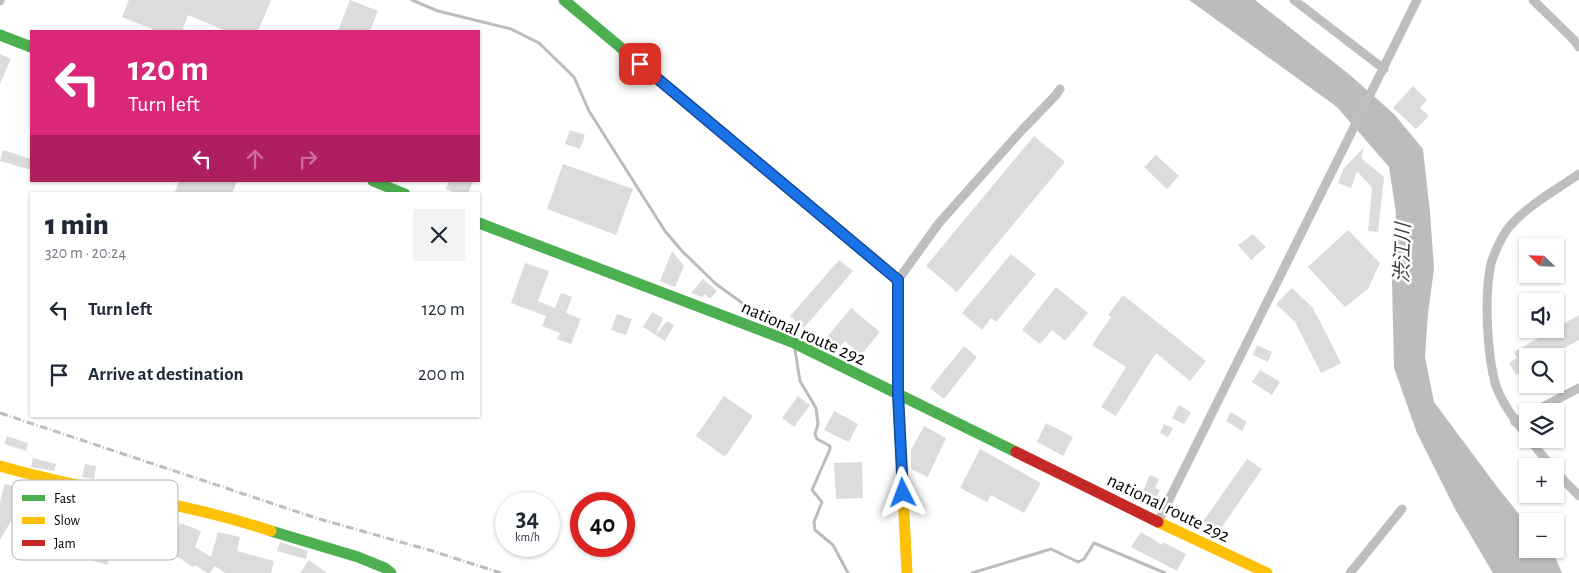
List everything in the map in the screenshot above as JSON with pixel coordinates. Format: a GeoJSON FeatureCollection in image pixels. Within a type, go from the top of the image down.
{"type":"FeatureCollection","features":[{"type":"Feature","properties":{"kind":"main road"},"geometry":{"type":"LineString","coordinates":[[564,0],[898,280],[898,394],[907,573]]}},
{"type":"Feature","properties":{"kind":"main road"},"geometry":{"type":"LineString","coordinates":[[0,35],[30,47]]}},
{"type":"Feature","properties":{"kind":"main road"},"geometry":{"type":"LineString","coordinates":[[375,182],[400,192]]}},
{"type":"Feature","properties":{"kind":"main road","name":"national route 292"},"geometry":{"type":"LineString","coordinates":[[480,223],[792,342],[1158,522],[1267,573]]}},
{"type":"Feature","properties":{"kind":"main road"},"geometry":{"type":"LineString","coordinates":[[0,466],[56,480]]}},
{"type":"Feature","properties":{"kind":"main road"},"geometry":{"type":"LineString","coordinates":[[178,506],[242,521],[358,557],[385,568],[390,573]]}},
{"type":"Feature","properties":{"kind":"street"},"geometry":{"type":"LineString","coordinates":[[1294,0],[1384,68]]}},
{"type":"Feature","properties":{"kind":"street"},"geometry":{"type":"LineString","coordinates":[[1158,522],[1417,0]]}},
{"type":"Feature","properties":{"kind":"street"},"geometry":{"type":"LineString","coordinates":[[1533,0],[1573,39],[1579,48]]}},
{"type":"Feature","properties":{"kind":"street"},"geometry":{"type":"LineString","coordinates":[[898,280],[939,223],[1023,129],[1045,108],[1060,89]]}},
{"type":"Feature","properties":{"kind":"street"},"geometry":{"type":"LineString","coordinates":[[1519,427],[1505,407],[1496,385],[1489,343],[1487,310],[1491,264],[1501,240],[1509,227],[1530,208],[1579,174]]}},
{"type":"Feature","properties":{"kind":"street"},"geometry":{"type":"LineString","coordinates":[[1550,403],[1579,388]]}},
{"type":"Feature","properties":{"kind":"street"},"geometry":{"type":"LineString","coordinates":[[1515,422],[1519,420]]}},
{"type":"Feature","properties":{"kind":"street"},"geometry":{"type":"LineString","coordinates":[[1536,448],[1544,458]]}},
{"type":"Feature","properties":{"kind":"street"},"geometry":{"type":"LineString","coordinates":[[1564,480],[1579,496]]}},
{"type":"Feature","properties":{"kind":"street"},"geometry":{"type":"LineString","coordinates":[[1350,573],[1402,508]]}},
{"type":"Feature","properties":{"kind":"water","name":"渋江川"},"geometry":{"type":"Polygon","coordinates":[[[1189,0],[1255,0],[1350,75],[1394,114],[1423,149],[1434,269],[1425,357],[1434,402],[1519,514],[1519,558],[1555,558],[1562,573],[1493,573],[1455,509],[1417,433],[1394,368],[1392,282],[1396,213],[1389,167],[1337,107],[1189,0]]]}},
{"type":"Feature","properties":{"kind":"building"},"geometry":{"type":"Polygon","coordinates":[[[129,0],[271,0],[258,30],[224,30],[188,15],[182,30],[154,30],[122,17],[129,0]]]}},
{"type":"Feature","properties":{"kind":"building"},"geometry":{"type":"Polygon","coordinates":[[[350,0],[378,11],[370,30],[338,30],[350,0]]]}},
{"type":"Feature","properties":{"kind":"building"},"geometry":{"type":"Polygon","coordinates":[[[0,54],[11,59],[0,84],[0,54]]]}},
{"type":"Feature","properties":{"kind":"building"},"geometry":{"type":"Polygon","coordinates":[[[1413,86],[1427,100],[1420,108],[1429,116],[1416,129],[1393,108],[1413,86]]]}},
{"type":"Feature","properties":{"kind":"building"},"geometry":{"type":"Polygon","coordinates":[[[570,130],[585,135],[580,149],[565,144],[570,130]]]}},
{"type":"Feature","properties":{"kind":"building"},"geometry":{"type":"Polygon","coordinates":[[[1034,136],[1065,162],[957,292],[926,266],[1034,136]]]}},
{"type":"Feature","properties":{"kind":"building"},"geometry":{"type":"Polygon","coordinates":[[[1364,147],[1361,158],[1384,177],[1378,232],[1368,231],[1372,188],[1357,171],[1351,188],[1338,183],[1344,168],[1364,147]]]}},
{"type":"Feature","properties":{"kind":"building"},"geometry":{"type":"Polygon","coordinates":[[[3,150],[30,159],[30,170],[0,161],[3,150]]]}},
{"type":"Feature","properties":{"kind":"building"},"geometry":{"type":"Polygon","coordinates":[[[1156,155],[1179,176],[1167,189],[1144,167],[1156,155]]]}},
{"type":"Feature","properties":{"kind":"building"},"geometry":{"type":"Polygon","coordinates":[[[563,164],[633,189],[616,235],[547,209],[563,164]]]}},
{"type":"Feature","properties":{"kind":"building"},"geometry":{"type":"Polygon","coordinates":[[[179,182],[237,182],[233,192],[175,192],[179,182]]]}},
{"type":"Feature","properties":{"kind":"building"},"geometry":{"type":"Polygon","coordinates":[[[449,182],[473,182],[469,192],[453,192],[446,189],[449,182]]]}},
{"type":"Feature","properties":{"kind":"building"},"geometry":{"type":"Polygon","coordinates":[[[1348,230],[1380,263],[1368,289],[1345,307],[1308,267],[1348,230]]]}},
{"type":"Feature","properties":{"kind":"building"},"geometry":{"type":"Polygon","coordinates":[[[1253,234],[1266,247],[1251,260],[1238,245],[1253,234]]]}},
{"type":"Feature","properties":{"kind":"building"},"geometry":{"type":"Polygon","coordinates":[[[672,251],[684,266],[675,287],[660,281],[672,251]]]}},
{"type":"Feature","properties":{"kind":"building"},"geometry":{"type":"Polygon","coordinates":[[[1011,254],[1036,274],[996,322],[991,318],[982,330],[962,313],[1011,254]]]}},
{"type":"Feature","properties":{"kind":"building"},"geometry":{"type":"Polygon","coordinates":[[[839,260],[853,271],[804,328],[790,316],[839,260]]]}},
{"type":"Feature","properties":{"kind":"building"},"geometry":{"type":"Polygon","coordinates":[[[525,263],[549,271],[538,301],[555,308],[561,293],[572,297],[566,313],[581,319],[571,344],[557,339],[560,333],[542,326],[546,316],[511,303],[525,263]]]}},
{"type":"Feature","properties":{"kind":"building"},"geometry":{"type":"Polygon","coordinates":[[[703,279],[717,291],[710,299],[705,294],[702,297],[691,293],[703,279]]]}},
{"type":"Feature","properties":{"kind":"building"},"geometry":{"type":"Polygon","coordinates":[[[1056,287],[1088,313],[1065,341],[1052,330],[1040,344],[1022,330],[1056,287]]]}},
{"type":"Feature","properties":{"kind":"building"},"geometry":{"type":"Polygon","coordinates":[[[1292,288],[1313,308],[1341,363],[1321,373],[1295,322],[1276,304],[1292,288]]]}},
{"type":"Feature","properties":{"kind":"building"},"geometry":{"type":"Polygon","coordinates":[[[1123,295],[1206,361],[1190,381],[1156,353],[1116,416],[1101,407],[1126,367],[1092,345],[1111,317],[1108,315],[1123,295]]]}},
{"type":"Feature","properties":{"kind":"building"},"geometry":{"type":"Polygon","coordinates":[[[851,308],[880,332],[861,355],[845,341],[835,352],[823,342],[851,308]]]}},
{"type":"Feature","properties":{"kind":"building"},"geometry":{"type":"Polygon","coordinates":[[[652,312],[663,318],[656,334],[667,321],[674,325],[665,341],[643,327],[652,312]]]}},
{"type":"Feature","properties":{"kind":"building"},"geometry":{"type":"Polygon","coordinates":[[[617,314],[632,319],[626,335],[611,330],[617,314]]]}},
{"type":"Feature","properties":{"kind":"building"},"geometry":{"type":"Polygon","coordinates":[[[1579,315],[1579,340],[1564,348],[1521,348],[1539,338],[1564,338],[1564,324],[1579,315]]]}},
{"type":"Feature","properties":{"kind":"building"},"geometry":{"type":"Polygon","coordinates":[[[1257,345],[1272,352],[1268,362],[1253,355],[1257,345]]]}},
{"type":"Feature","properties":{"kind":"building"},"geometry":{"type":"Polygon","coordinates":[[[964,346],[977,357],[944,399],[930,388],[964,346]]]}},
{"type":"Feature","properties":{"kind":"building"},"geometry":{"type":"Polygon","coordinates":[[[1519,349],[1519,374],[1516,375],[1509,363],[1517,358],[1514,352],[1519,349]]]}},
{"type":"Feature","properties":{"kind":"building"},"geometry":{"type":"Polygon","coordinates":[[[1260,370],[1280,382],[1272,395],[1252,382],[1260,370]]]}},
{"type":"Feature","properties":{"kind":"building"},"geometry":{"type":"Polygon","coordinates":[[[724,396],[753,416],[725,457],[696,436],[724,396]]]}},
{"type":"Feature","properties":{"kind":"building"},"geometry":{"type":"Polygon","coordinates":[[[798,396],[810,405],[794,427],[782,418],[798,396]]]}},
{"type":"Feature","properties":{"kind":"building"},"geometry":{"type":"Polygon","coordinates":[[[1179,405],[1191,412],[1184,424],[1172,418],[1179,405]]]}},
{"type":"Feature","properties":{"kind":"building"},"geometry":{"type":"Polygon","coordinates":[[[834,411],[858,424],[849,442],[824,430],[834,411]]]}},
{"type":"Feature","properties":{"kind":"building"},"geometry":{"type":"Polygon","coordinates":[[[1231,412],[1247,422],[1242,431],[1226,421],[1231,412]]]}},
{"type":"Feature","properties":{"kind":"building"},"geometry":{"type":"Polygon","coordinates":[[[1046,423],[1073,437],[1063,456],[1037,442],[1046,423]]]}},
{"type":"Feature","properties":{"kind":"building"},"geometry":{"type":"Polygon","coordinates":[[[1164,424],[1173,428],[1168,437],[1160,433],[1164,424]]]}},
{"type":"Feature","properties":{"kind":"building"},"geometry":{"type":"Polygon","coordinates":[[[924,426],[946,438],[928,477],[911,469],[911,450],[924,426]]]}},
{"type":"Feature","properties":{"kind":"building"},"geometry":{"type":"Polygon","coordinates":[[[7,436],[28,443],[26,451],[4,444],[7,436]]]}},
{"type":"Feature","properties":{"kind":"building"},"geometry":{"type":"Polygon","coordinates":[[[980,449],[1041,483],[1024,513],[991,495],[987,502],[960,488],[980,449]]]}},
{"type":"Feature","properties":{"kind":"building"},"geometry":{"type":"Polygon","coordinates":[[[33,458],[56,464],[54,471],[31,467],[33,458]]]}},
{"type":"Feature","properties":{"kind":"building"},"geometry":{"type":"Polygon","coordinates":[[[1247,459],[1262,469],[1217,534],[1202,523],[1247,459]]]}},
{"type":"Feature","properties":{"kind":"building"},"geometry":{"type":"Polygon","coordinates":[[[862,462],[863,498],[836,499],[834,463],[862,462]]]}},
{"type":"Feature","properties":{"kind":"building"},"geometry":{"type":"Polygon","coordinates":[[[85,464],[96,466],[94,479],[82,477],[85,464]]]}},
{"type":"Feature","properties":{"kind":"building"},"geometry":{"type":"Polygon","coordinates":[[[1150,475],[1159,479],[1155,488],[1160,490],[1153,505],[1140,498],[1150,475]]]}},
{"type":"Feature","properties":{"kind":"building"},"geometry":{"type":"Polygon","coordinates":[[[5,484],[12,486],[12,522],[0,540],[0,501],[5,484]]]}},
{"type":"Feature","properties":{"kind":"building"},"geometry":{"type":"Polygon","coordinates":[[[180,523],[201,531],[195,547],[211,557],[218,532],[240,537],[237,551],[274,561],[271,573],[225,573],[215,566],[210,573],[207,573],[195,565],[193,567],[178,557],[178,528],[180,523]]]}},
{"type":"Feature","properties":{"kind":"building"},"geometry":{"type":"Polygon","coordinates":[[[1141,532],[1162,545],[1163,542],[1186,554],[1177,571],[1131,547],[1141,532]]]}},
{"type":"Feature","properties":{"kind":"building"},"geometry":{"type":"Polygon","coordinates":[[[280,542],[308,551],[306,559],[277,551],[280,542]]]}},
{"type":"Feature","properties":{"kind":"building"},"geometry":{"type":"Polygon","coordinates":[[[92,560],[109,560],[107,565],[92,560]]]}},
{"type":"Feature","properties":{"kind":"building"},"geometry":{"type":"Polygon","coordinates":[[[309,560],[327,573],[300,573],[309,560]]]}},
{"type":"Feature","properties":{"kind":"waterway"},"geometry":{"type":"LineString","coordinates":[[412,0],[438,11],[511,29],[539,43],[574,77],[589,111],[665,231],[682,251],[716,284],[752,310],[786,328],[791,335]]}},
{"type":"Feature","properties":{"kind":"waterway"},"geometry":{"type":"LineString","coordinates":[[795,350],[800,381],[816,408],[818,424],[815,434],[817,439],[830,446],[812,490],[822,502],[814,522],[815,530],[833,545],[848,573]]}},
{"type":"Feature","properties":{"kind":"waterway"},"geometry":{"type":"LineString","coordinates":[[972,573],[1051,549],[1078,562],[1084,559],[1094,543],[1165,573]]}},
{"type":"Feature","properties":{"kind":"railway"},"geometry":{"type":"LineString","coordinates":[[0,413],[316,518],[429,550],[501,573]]}},
{"type":"Feature","properties":{"kind":"traffic: fast"},"geometry":{"type":"LineString","coordinates":[[564,0],[898,280],[898,397]]}},
{"type":"Feature","properties":{"kind":"traffic: fast"},"geometry":{"type":"LineString","coordinates":[[0,35],[30,47]]}},
{"type":"Feature","properties":{"kind":"traffic: fast"},"geometry":{"type":"LineString","coordinates":[[375,182],[400,192]]}},
{"type":"Feature","properties":{"kind":"traffic: fast"},"geometry":{"type":"LineString","coordinates":[[480,223],[792,342],[1016,452]]}},
{"type":"Feature","properties":{"kind":"traffic: fast"},"geometry":{"type":"LineString","coordinates":[[271,531],[358,557],[385,568],[391,573]]}},
{"type":"Feature","properties":{"kind":"traffic: slow"},"geometry":{"type":"LineString","coordinates":[[898,397],[907,573]]}},
{"type":"Feature","properties":{"kind":"traffic: slow"},"geometry":{"type":"LineString","coordinates":[[0,466],[55,480]]}},
{"type":"Feature","properties":{"kind":"traffic: slow"},"geometry":{"type":"LineString","coordinates":[[178,506],[271,531]]}},
{"type":"Feature","properties":{"kind":"traffic: slow"},"geometry":{"type":"LineString","coordinates":[[1158,522],[1267,573]]}},
{"type":"Feature","properties":{"kind":"traffic: jam"},"geometry":{"type":"LineString","coordinates":[[1016,452],[1158,522]]}},
{"type":"Feature","properties":{"kind":"route"},"geometry":{"type":"LineString","coordinates":[[640,64],[898,280],[898,394],[903,493]]}}]}
